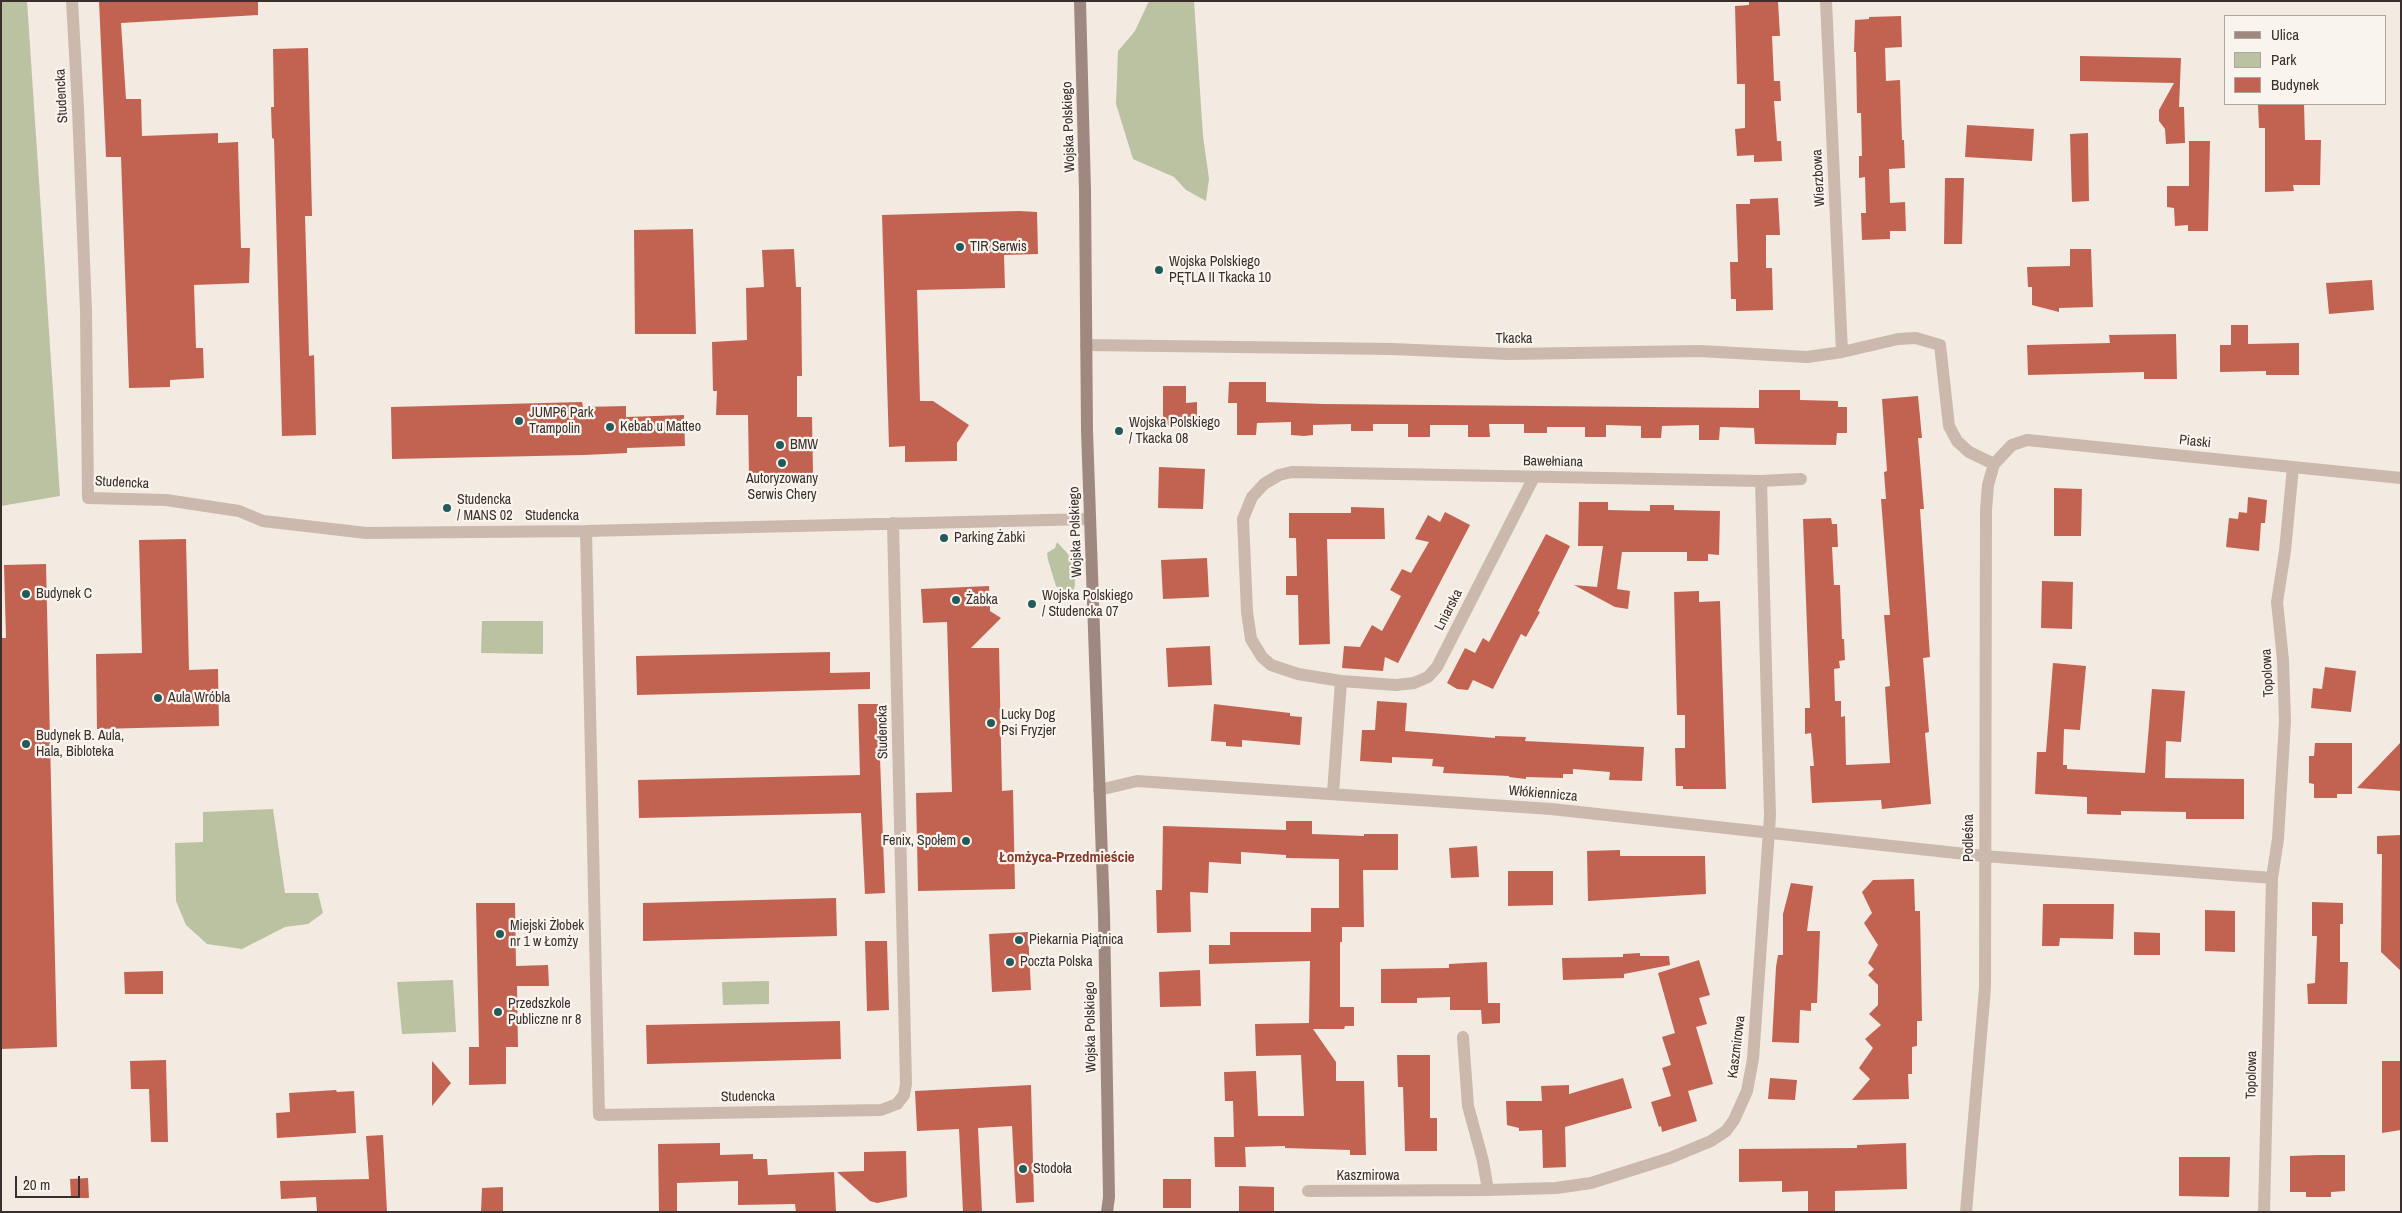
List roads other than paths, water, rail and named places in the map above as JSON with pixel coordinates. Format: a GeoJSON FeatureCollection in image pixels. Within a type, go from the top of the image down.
{"type":"FeatureCollection","features":[{"type":"Feature","properties":{"kind":"main road","name":"Wojska Polskiego"},"geometry":{"type":"LineString","coordinates":[[1080,1],[1090,519],[1100,790],[1106,1036],[1109,1197],[1107,1212]]}},
{"type":"Feature","properties":{"kind":"street","name":"Studencka"},"geometry":{"type":"LineString","coordinates":[[72,1],[85,301],[88,498],[166,500],[238,512],[263,520],[366,533],[586,531],[1090,519]]}},
{"type":"Feature","properties":{"kind":"street","name":"Wierzbowa"},"geometry":{"type":"LineString","coordinates":[[1826,1],[1842,352]]}},
{"type":"Feature","properties":{"kind":"street","name":"Tkacka"},"geometry":{"type":"LineString","coordinates":[[1086,345],[1392,349],[1509,354],[1650,350],[1807,357],[1842,352],[1898,339],[1916,338],[1940,345],[1949,426],[1957,441],[1969,452],[1994,464]]}},
{"type":"Feature","properties":{"kind":"street","name":"Piaski"},"geometry":{"type":"LineString","coordinates":[[1994,464],[2012,446],[2027,440],[2401,478]]}},
{"type":"Feature","properties":{"kind":"street","name":"Podleśna"},"geometry":{"type":"LineString","coordinates":[[1966,1212],[1985,988],[1986,510],[1988,485],[1994,464]]}},
{"type":"Feature","properties":{"kind":"street","name":"Topolowa"},"geometry":{"type":"LineString","coordinates":[[2264,1212],[2272,878],[2278,839],[2285,721],[2283,660],[2276,602],[2285,551],[2293,467]]}},
{"type":"Feature","properties":{"kind":"street","name":"Bawełniana"},"geometry":{"type":"LineString","coordinates":[[1341,681],[1298,674],[1271,665],[1262,657],[1251,639],[1247,612],[1243,519],[1252,497],[1264,484],[1278,475],[1292,472],[1760,481],[1801,479]]}},
{"type":"Feature","properties":{"kind":"street","name":"Lniarska"},"geometry":{"type":"LineString","coordinates":[[1341,681],[1408,684],[1421,680],[1433,672],[1534,477]]}},
{"type":"Feature","properties":{"kind":"street"},"geometry":{"type":"LineString","coordinates":[[1760,481],[1771,798],[1769,832]]}},
{"type":"Feature","properties":{"kind":"street","name":"Studencka"},"geometry":{"type":"LineString","coordinates":[[586,531],[599,1115],[881,1110],[897,1104],[904,1095],[906,1084],[893,523]]}},
{"type":"Feature","properties":{"kind":"street"},"geometry":{"type":"LineString","coordinates":[[1332,792],[1341,681]]}},
{"type":"Feature","properties":{"kind":"street","name":"Włókiennicza"},"geometry":{"type":"LineString","coordinates":[[1100,790],[1137,781],[1332,792],[1551,809],[1984,856]]}},
{"type":"Feature","properties":{"kind":"street","name":"Kaszmirowa"},"geometry":{"type":"LineString","coordinates":[[1308,1191],[1556,1188],[1591,1182],[1639,1168],[1701,1146],[1718,1136],[1730,1126],[1741,1106],[1752,1069],[1769,832]]}},
{"type":"Feature","properties":{"kind":"street"},"geometry":{"type":"LineString","coordinates":[[1984,856],[2272,878]]}},
{"type":"Feature","properties":{"kind":"street"},"geometry":{"type":"LineString","coordinates":[[1463,1037],[1468,1106],[1483,1160],[1488,1190]]}},
{"type":"Feature","properties":{"kind":"place","name":"TIR Serwis"},"geometry":{"type":"Point","coordinates":[960,247]}},
{"type":"Feature","properties":{"kind":"place","name":"Wojska Polskiego PĘTLA II Tkacka 10"},"geometry":{"type":"Point","coordinates":[1159,270]}},
{"type":"Feature","properties":{"kind":"place","name":"JUMP6 Park Trampolin"},"geometry":{"type":"Point","coordinates":[519,421]}},
{"type":"Feature","properties":{"kind":"place","name":"Kebab u Matteo"},"geometry":{"type":"Point","coordinates":[610,427]}},
{"type":"Feature","properties":{"kind":"place","name":"Wojska Polskiego / Tkacka 08"},"geometry":{"type":"Point","coordinates":[1119,431]}},
{"type":"Feature","properties":{"kind":"place","name":"BMW"},"geometry":{"type":"Point","coordinates":[780,445]}},
{"type":"Feature","properties":{"kind":"place","name":"Autoryzowany Serwis Chery"},"geometry":{"type":"Point","coordinates":[782,463]}},
{"type":"Feature","properties":{"kind":"place","name":"Studencka / MANS 02"},"geometry":{"type":"Point","coordinates":[447,508]}},
{"type":"Feature","properties":{"kind":"place","name":"Parking Żabki"},"geometry":{"type":"Point","coordinates":[944,538]}},
{"type":"Feature","properties":{"kind":"place","name":"Budynek C"},"geometry":{"type":"Point","coordinates":[26,594]}},
{"type":"Feature","properties":{"kind":"place","name":"Żabka"},"geometry":{"type":"Point","coordinates":[956,600]}},
{"type":"Feature","properties":{"kind":"place","name":"Wojska Polskiego / Studencka 07"},"geometry":{"type":"Point","coordinates":[1032,604]}},
{"type":"Feature","properties":{"kind":"place","name":"Aula Wróbla"},"geometry":{"type":"Point","coordinates":[158,698]}},
{"type":"Feature","properties":{"kind":"place","name":"Lucky Dog Psi Fryzjer"},"geometry":{"type":"Point","coordinates":[991,723]}},
{"type":"Feature","properties":{"kind":"place","name":"Budynek B. Aula, Hala, Bibloteka"},"geometry":{"type":"Point","coordinates":[26,744]}},
{"type":"Feature","properties":{"kind":"place","name":"Fenix, Społem"},"geometry":{"type":"Point","coordinates":[966,841]}},
{"type":"Feature","properties":{"kind":"place","name":"Miejski Żłobek nr 1 w Łomży"},"geometry":{"type":"Point","coordinates":[500,934]}},
{"type":"Feature","properties":{"kind":"place","name":"Piekarnia Piątnica"},"geometry":{"type":"Point","coordinates":[1019,940]}},
{"type":"Feature","properties":{"kind":"place","name":"Poczta Polska"},"geometry":{"type":"Point","coordinates":[1010,962]}},
{"type":"Feature","properties":{"kind":"place","name":"Przedszkole Publiczne nr 8"},"geometry":{"type":"Point","coordinates":[498,1012]}},
{"type":"Feature","properties":{"kind":"place","name":"Stodoła"},"geometry":{"type":"Point","coordinates":[1023,1169]}},
{"type":"Feature","properties":{"kind":"district","name":"Łomżyca-Przedmieście"},"geometry":{"type":"Point","coordinates":[1067,858]}}]}
